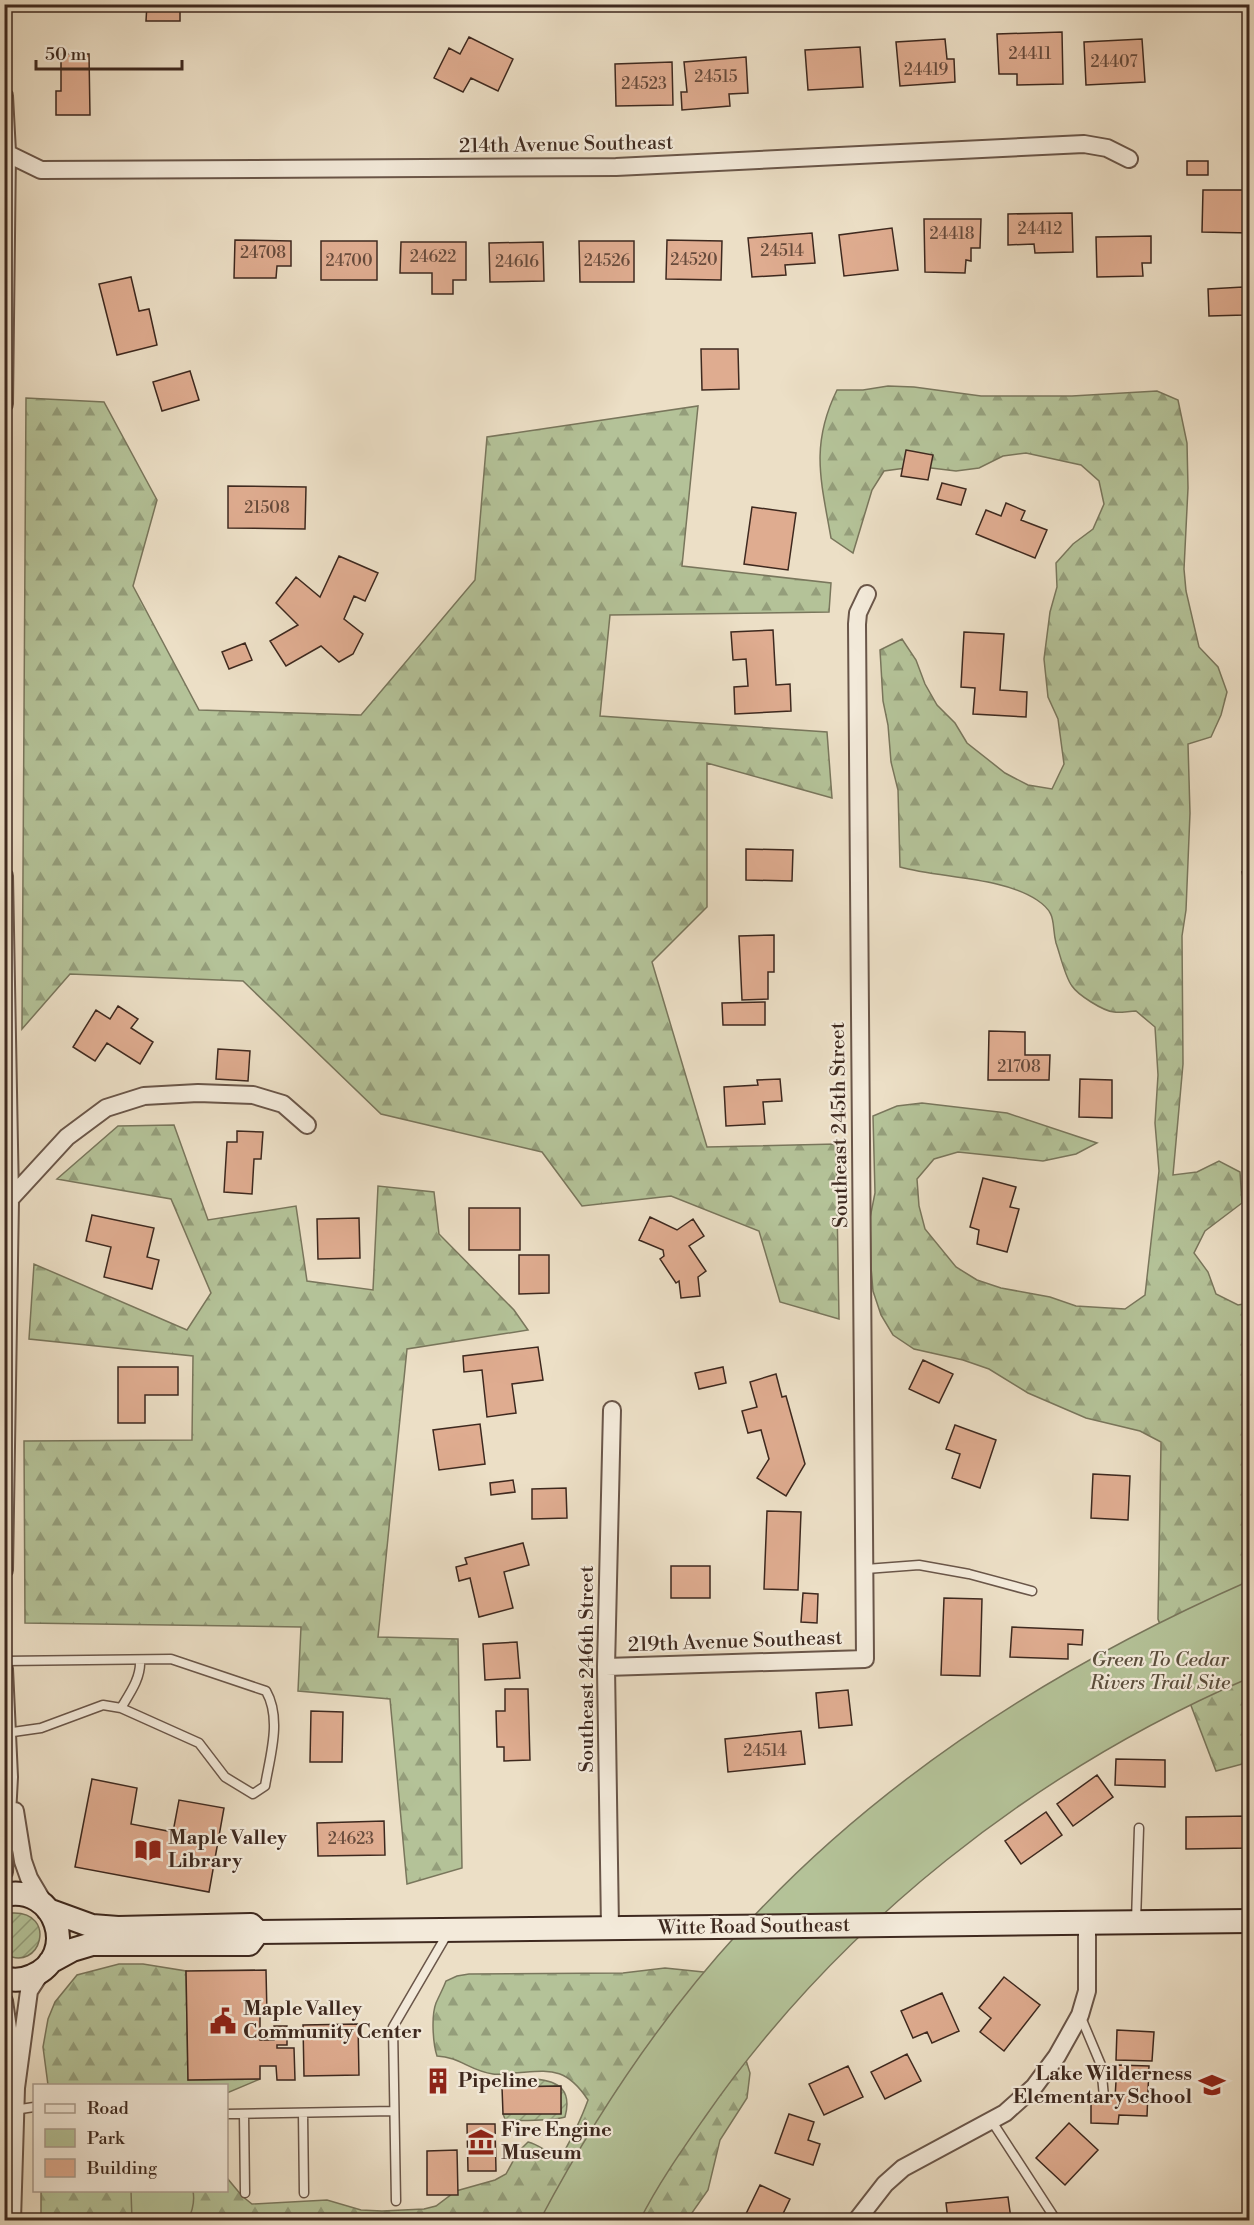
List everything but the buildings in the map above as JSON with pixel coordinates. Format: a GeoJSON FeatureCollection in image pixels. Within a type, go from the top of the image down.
{"type":"FeatureCollection","features":[{"type":"Feature","properties":{"kind":"street"},"geometry":{"type":"LineString","coordinates":[[4,96],[6,152],[4,404]]}},
{"type":"Feature","properties":{"kind":"street","name":"214th Avenue Southeast"},"geometry":{"type":"LineString","coordinates":[[6,152],[41,170],[616,168],[1084,144],[1107,148],[1129,159]]}},
{"type":"Feature","properties":{"kind":"street","name":"Southeast 245th Street"},"geometry":{"type":"LineString","coordinates":[[865,1659],[856,624],[858,613],[867,594]]}},
{"type":"Feature","properties":{"kind":"street"},"geometry":{"type":"LineString","coordinates":[[4,876],[10,1199],[4,1570]]}},
{"type":"Feature","properties":{"kind":"street"},"geometry":{"type":"LineString","coordinates":[[10,1199],[67,1137],[106,1108],[144,1096],[198,1093],[253,1095],[283,1104],[307,1125]]}},
{"type":"Feature","properties":{"kind":"street","name":"Southeast 246th Street"},"geometry":{"type":"LineString","coordinates":[[610,1928],[606,1667],[612,1410]]}},
{"type":"Feature","properties":{"kind":"street","name":"219th Avenue Southeast"},"geometry":{"type":"LineString","coordinates":[[606,1667],[865,1659]]}},
{"type":"Feature","properties":{"kind":"street"},"geometry":{"type":"LineString","coordinates":[[4,1669],[9,1777],[23,1861],[28,1878],[57,1925],[58,1936],[57,1946],[49,1964],[29,1991],[14,2110],[12,2220]]}},
{"type":"Feature","properties":{"kind":"street"},"geometry":{"type":"LineString","coordinates":[[4,1872],[9,1777]]}},
{"type":"Feature","properties":{"kind":"street","name":"Witte Road Southeast"},"geometry":{"type":"LineString","coordinates":[[4,1895],[30,1896],[47,1909],[92,1926],[118,1928],[251,1925],[258,1932],[1250,1922]]}},
{"type":"Feature","properties":{"kind":"street"},"geometry":{"type":"LineString","coordinates":[[857,2220],[885,2184],[903,2168],[1005,2113],[1034,2087],[1057,2056],[1080,2014],[1087,1991],[1087,1923]]}},
{"type":"Feature","properties":{"kind":"street","name":"Witte Road Southeast"},"geometry":{"type":"LineString","coordinates":[[49,1964],[72,1950],[92,1944],[249,1944],[258,1932]]}},
{"type":"Feature","properties":{"kind":"street"},"geometry":{"type":"LineString","coordinates":[[4,1978],[24,1979],[37,1974],[49,1964]]}},
{"type":"Feature","properties":{"kind":"street"},"geometry":{"type":"LineString","coordinates":[[4,2001],[16,2088]]}},
{"type":"Feature","properties":{"kind":"lane"},"geometry":{"type":"LineString","coordinates":[[866,1569],[919,1565],[969,1574],[1032,1591]]}},
{"type":"Feature","properties":{"kind":"lane"},"geometry":{"type":"LineString","coordinates":[[4,1661],[171,1659],[266,1691],[272,1702],[275,1720],[265,1786],[262,1790],[252,1794],[242,1790],[225,1777],[199,1743],[121,1708],[103,1705],[41,1728],[6,1733]]}},
{"type":"Feature","properties":{"kind":"lane"},"geometry":{"type":"LineString","coordinates":[[121,1708],[141,1670],[140,1661]]}},
{"type":"Feature","properties":{"kind":"lane"},"geometry":{"type":"LineString","coordinates":[[1136,1923],[1139,1828]]}},
{"type":"Feature","properties":{"kind":"lane"},"geometry":{"type":"LineString","coordinates":[[396,2201],[393,2027],[449,1930]]}},
{"type":"Feature","properties":{"kind":"lane"},"geometry":{"type":"LineString","coordinates":[[1080,2014],[1101,2065],[1104,2097]]}},
{"type":"Feature","properties":{"kind":"lane"},"geometry":{"type":"LineString","coordinates":[[14,2110],[33,2107]]}},
{"type":"Feature","properties":{"kind":"lane"},"geometry":{"type":"LineString","coordinates":[[228,2114],[394,2111]]}},
{"type":"Feature","properties":{"kind":"lane"},"geometry":{"type":"LineString","coordinates":[[303,2113],[304,2193]]}},
{"type":"Feature","properties":{"kind":"lane"},"geometry":{"type":"LineString","coordinates":[[244,2114],[245,2193]]}},
{"type":"Feature","properties":{"kind":"lane"},"geometry":{"type":"LineString","coordinates":[[991,2120],[1056,2220]]}},
{"type":"Feature","properties":{"kind":"green space"},"geometry":{"type":"Polygon","coordinates":[[[888,386],[981,396],[1072,396],[1157,391],[1178,400],[1187,443],[1188,488],[1184,569],[1186,591],[1199,647],[1218,667],[1227,692],[1221,715],[1211,737],[1188,744],[1190,813],[1186,910],[1182,936],[1183,1064],[1173,1175],[1197,1172],[1219,1161],[1240,1172],[1242,1203],[1205,1231],[1194,1253],[1208,1272],[1216,1294],[1238,1305],[1249,1303],[1250,1762],[1216,1771],[1158,1619],[1161,1442],[1140,1431],[1086,1418],[1028,1393],[989,1369],[963,1360],[914,1349],[893,1335],[881,1315],[873,1291],[870,1218],[875,1193],[873,1116],[897,1106],[922,1103],[1007,1113],[1097,1143],[1076,1154],[1043,1161],[958,1152],[934,1159],[917,1179],[919,1206],[925,1229],[956,1267],[977,1280],[1001,1288],[1050,1297],[1076,1306],[1125,1309],[1145,1295],[1159,1171],[1155,1123],[1158,1075],[1155,1027],[1136,1011],[1109,1011],[1091,1002],[1075,990],[1069,982],[1056,943],[1051,914],[1037,900],[1023,892],[989,882],[900,867],[898,790],[891,762],[888,725],[883,701],[880,650],[902,639],[916,660],[925,684],[937,705],[955,723],[967,743],[1005,773],[1028,785],[1052,789],[1064,764],[1058,719],[1048,697],[1044,659],[1050,612],[1057,587],[1056,563],[1073,544],[1093,529],[1104,504],[1099,481],[1081,465],[1026,453],[1003,456],[979,468],[956,471],[906,468],[884,471],[872,490],[853,553],[831,538],[821,481],[823,428],[837,390],[863,390],[888,386]]]}},
{"type":"Feature","properties":{"kind":"green space"},"geometry":{"type":"Polygon","coordinates":[[[26,398],[104,402],[157,500],[133,586],[199,710],[361,715],[475,580],[487,437],[698,406],[682,566],[831,583],[829,612],[610,615],[600,716],[827,732],[832,798],[707,763],[707,907],[652,962],[707,1147],[836,1144],[839,1319],[780,1302],[759,1231],[671,1196],[582,1206],[542,1152],[381,1114],[243,981],[70,974],[22,1029],[26,398]]]}},
{"type":"Feature","properties":{"kind":"green space"},"geometry":{"type":"Polygon","coordinates":[[[174,1125],[208,1220],[296,1206],[307,1281],[373,1290],[378,1186],[434,1192],[439,1234],[514,1310],[528,1330],[407,1349],[378,1637],[458,1639],[462,1868],[407,1884],[390,1699],[298,1691],[301,1627],[25,1623],[24,1441],[192,1440],[193,1356],[29,1339],[34,1264],[187,1330],[211,1293],[171,1199],[57,1179],[118,1126],[174,1125]]]}},
{"type":"Feature","properties":{"kind":"green space","name":"Green To Cedar Rivers Trail Site"},"geometry":{"type":"Polygon","coordinates":[[[1249,1581],[1249,1678],[1169,1716],[1092,1759],[1018,1807],[947,1860],[879,1918],[816,1980],[758,2047],[705,2117],[662,2180],[640,2220],[540,2220],[583,2143],[656,2033],[711,1964],[794,1875],[852,1823],[913,1774],[976,1729],[1109,1649],[1249,1581]]]}},
{"type":"Feature","properties":{"kind":"green space"},"geometry":{"type":"Polygon","coordinates":[[[12,1913],[26,1915],[35,1921],[39,1930],[39,1940],[35,1949],[28,1956],[18,1958],[5,1954],[5,1916],[12,1913]]]}},
{"type":"Feature","properties":{"kind":"green space"},"geometry":{"type":"Polygon","coordinates":[[[119,1964],[143,1964],[186,1971],[188,2080],[260,2079],[228,2093],[228,2084],[48,2084],[43,2047],[48,2019],[55,2002],[77,1975],[119,1964]]]}},
{"type":"Feature","properties":{"kind":"green space"},"geometry":{"type":"Polygon","coordinates":[[[665,1968],[713,1973],[750,2073],[747,2098],[720,2140],[708,2190],[687,2220],[41,2220],[41,2192],[228,2192],[228,2179],[252,2204],[327,2200],[361,2210],[424,2209],[436,2206],[456,2191],[495,2180],[506,2174],[518,2152],[528,2142],[560,2157],[588,2100],[580,2089],[572,2081],[555,2073],[536,2071],[493,2074],[437,2056],[433,2022],[436,2003],[446,1981],[469,1974],[623,1973],[665,1968]]]}},
{"type":"Feature","properties":{"kind":"green space"},"geometry":{"type":"Polygon","coordinates":[[[535,2079],[558,2086],[502,2087],[524,2080],[535,2079]]]}},
{"type":"Feature","properties":{"kind":"green space"},"geometry":{"type":"Polygon","coordinates":[[[560,2087],[567,2100],[565,2117],[535,2120],[505,2119],[503,2114],[561,2113],[560,2087]]]}},
{"type":"Feature","properties":{"kind":"green space"},"geometry":{"type":"Polygon","coordinates":[[[131,2192],[193,2192],[194,2202],[188,2220],[132,2220],[131,2192]]]}},
{"type":"Feature","properties":{"kind":"place","name":"Maple Valley Library"},"geometry":{"type":"Point","coordinates":[148,1850]}},
{"type":"Feature","properties":{"kind":"place","name":"Maple Valley Community Center"},"geometry":{"type":"Point","coordinates":[223,2021]}},
{"type":"Feature","properties":{"kind":"place","name":"Pipeline"},"geometry":{"type":"Point","coordinates":[438,2081]}},
{"type":"Feature","properties":{"kind":"place","name":"Lake Wilderness Elementary School"},"geometry":{"type":"Point","coordinates":[1212,2085]}},
{"type":"Feature","properties":{"kind":"place","name":"Fire Engine Museum"},"geometry":{"type":"Point","coordinates":[481,2142]}}]}
